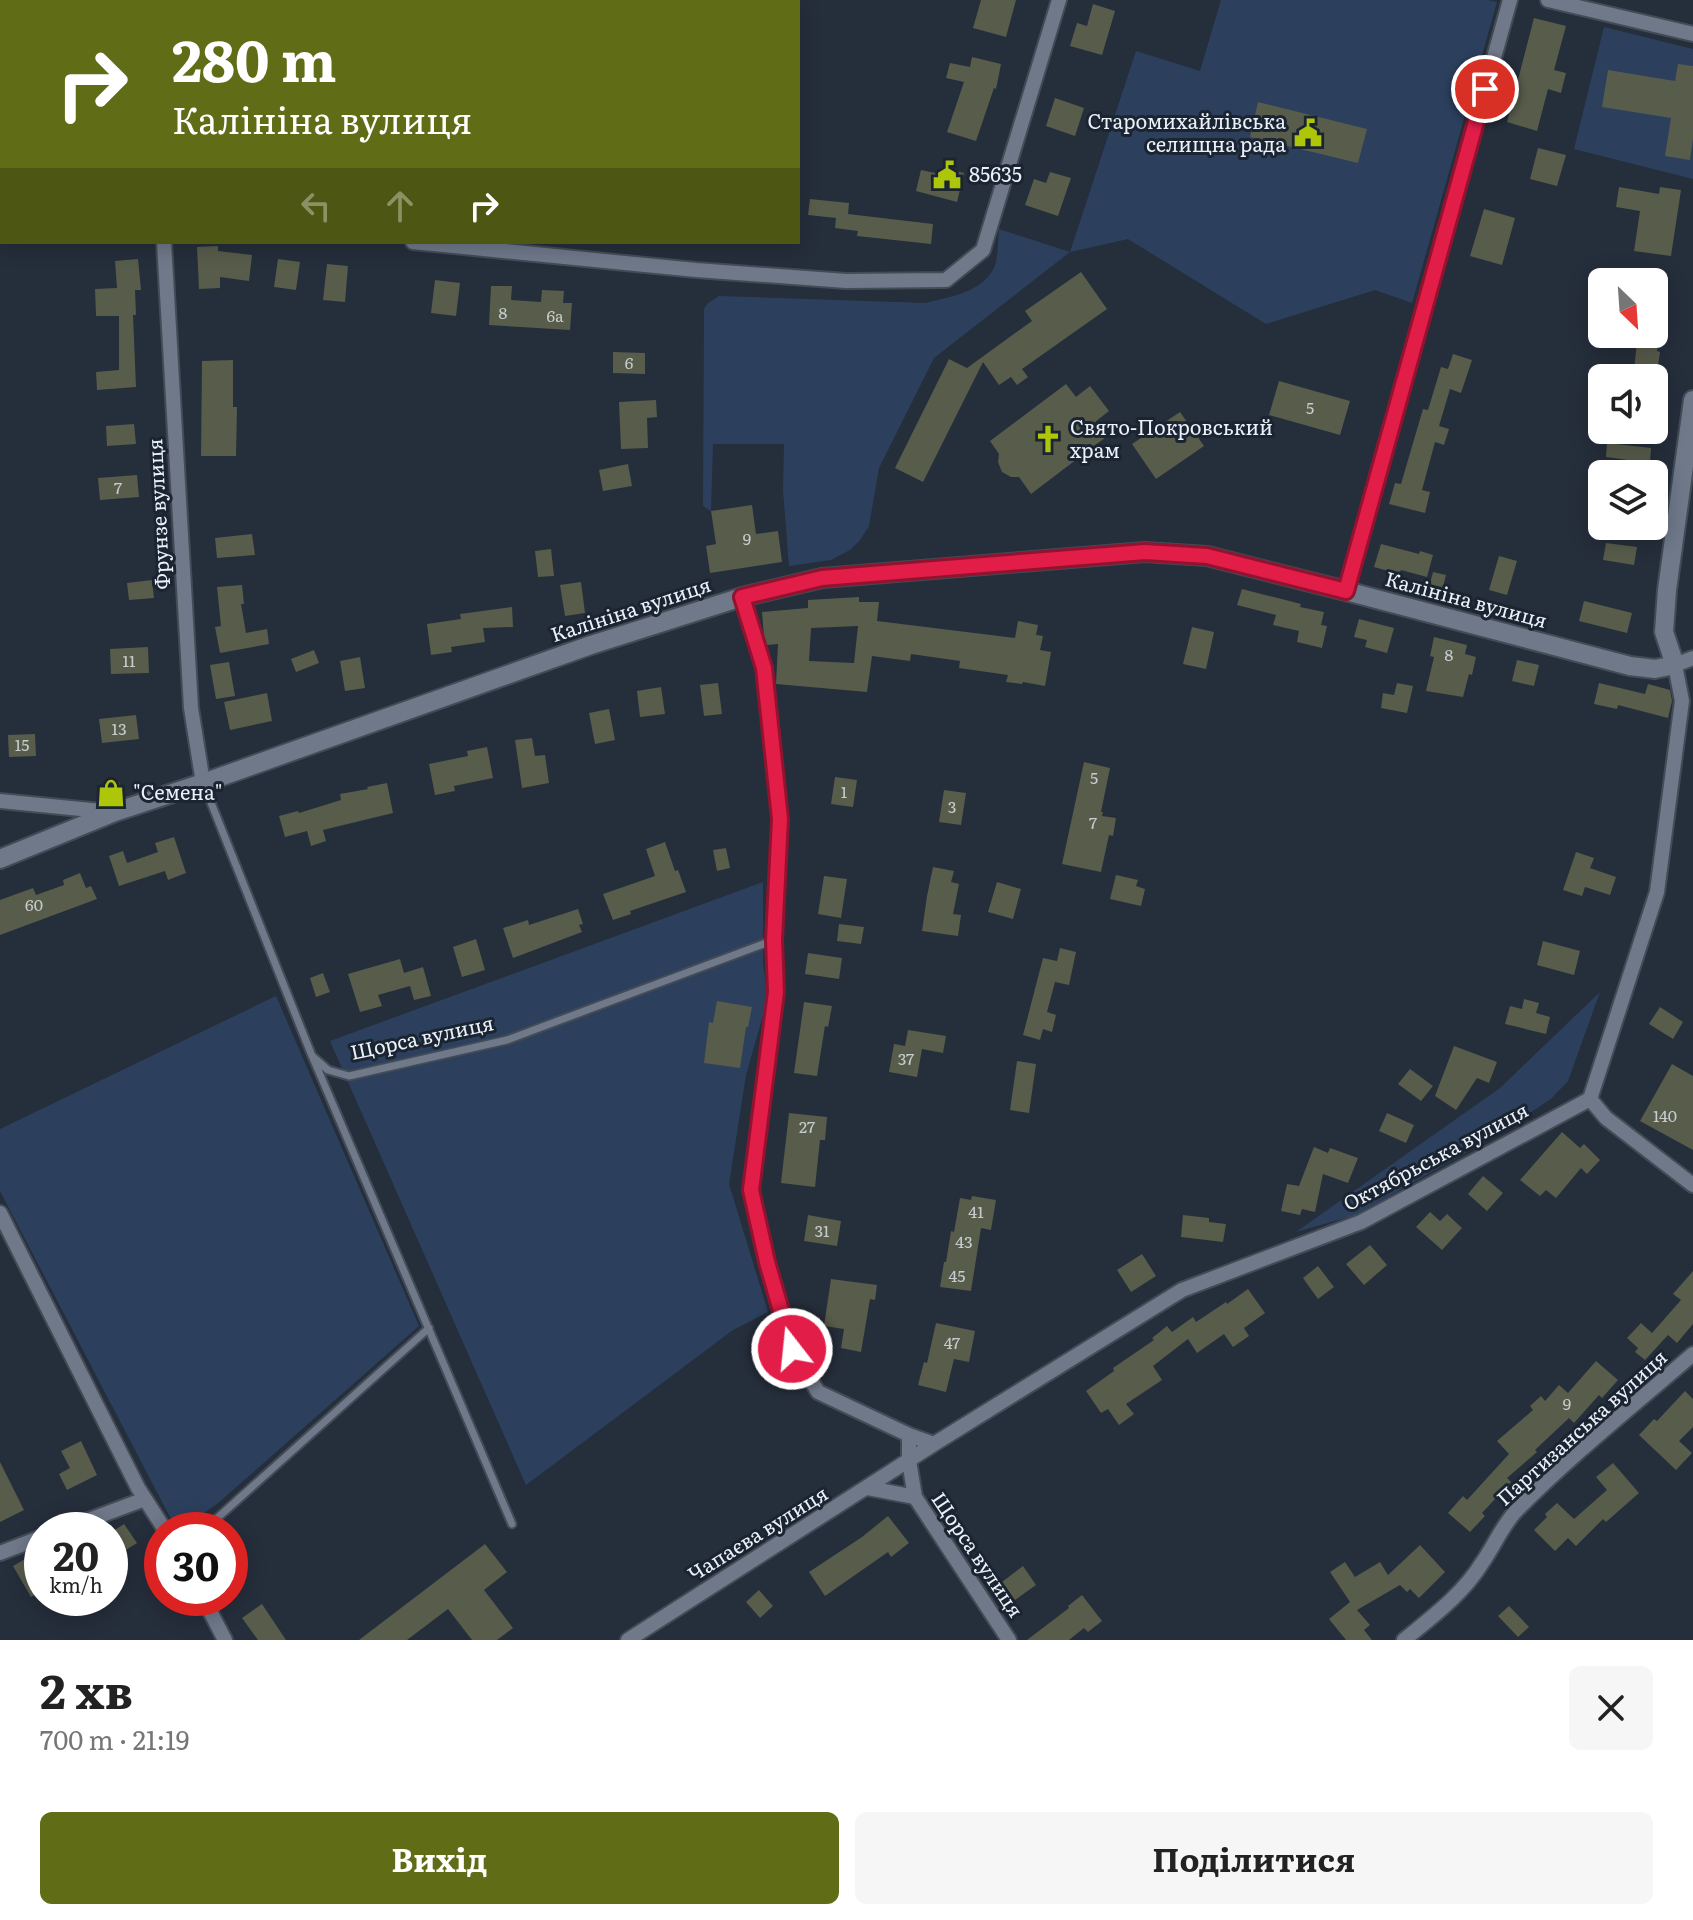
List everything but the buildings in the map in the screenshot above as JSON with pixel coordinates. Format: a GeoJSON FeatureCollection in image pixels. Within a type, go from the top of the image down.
{"type":"FeatureCollection","features":[{"type":"Feature","properties":{"kind":"street"},"geometry":{"type":"LineString","coordinates":[[433,244],[831,280],[946,280],[983,250],[1059,0]]}},
{"type":"Feature","properties":{"kind":"street"},"geometry":{"type":"LineString","coordinates":[[1346,591],[1510,0]]}},
{"type":"Feature","properties":{"kind":"street"},"geometry":{"type":"LineString","coordinates":[[1548,0],[1693,34]]}},
{"type":"Feature","properties":{"kind":"street","name":"Фрунзе вулиця"},"geometry":{"type":"LineString","coordinates":[[164,244],[191,708],[203,783]]}},
{"type":"Feature","properties":{"kind":"street"},"geometry":{"type":"LineString","coordinates":[[1693,400],[1667,590],[1664,632],[1684,662],[1682,701],[1657,892],[1590,1099],[1606,1118],[1693,1185]]}},
{"type":"Feature","properties":{"kind":"street","name":"Калініна вулиця"},"geometry":{"type":"LineString","coordinates":[[0,859],[115,812],[591,645],[742,597],[822,578],[1145,552],[1207,556],[1630,666],[1655,669],[1684,662]]}},
{"type":"Feature","properties":{"kind":"street"},"geometry":{"type":"LineString","coordinates":[[742,597],[764,668],[780,819],[774,940],[776,992],[751,1190],[767,1262],[792,1349],[818,1392],[934,1444]]}},
{"type":"Feature","properties":{"kind":"street"},"geometry":{"type":"LineString","coordinates":[[0,801],[115,812]]}},
{"type":"Feature","properties":{"kind":"street","name":"Октябрьська вулиця"},"geometry":{"type":"LineString","coordinates":[[909,1461],[1182,1290],[1361,1222],[1590,1099]]}},
{"type":"Feature","properties":{"kind":"street"},"geometry":{"type":"LineString","coordinates":[[0,1213],[153,1512]]}},
{"type":"Feature","properties":{"kind":"street","name":"Партизанська вулиця"},"geometry":{"type":"LineString","coordinates":[[1404,1640],[1462,1589],[1513,1515],[1568,1462],[1693,1354]]}},
{"type":"Feature","properties":{"kind":"street","name":"Щорса вулиця"},"geometry":{"type":"LineString","coordinates":[[909,1435],[909,1461],[915,1497],[1009,1640]]}},
{"type":"Feature","properties":{"kind":"street","name":"Чапаєва вулиця"},"geometry":{"type":"LineString","coordinates":[[628,1640],[909,1461]]}},
{"type":"Feature","properties":{"kind":"street"},"geometry":{"type":"LineString","coordinates":[[868,1488],[915,1497]]}},
{"type":"Feature","properties":{"kind":"street"},"geometry":{"type":"LineString","coordinates":[[110,1512],[145,1499]]}},
{"type":"Feature","properties":{"kind":"street"},"geometry":{"type":"LineString","coordinates":[[0,1553],[24,1544]]}},
{"type":"Feature","properties":{"kind":"street"},"geometry":{"type":"LineString","coordinates":[[212,1616],[225,1640]]}},
{"type":"Feature","properties":{"kind":"lane"},"geometry":{"type":"LineString","coordinates":[[203,783],[312,1056],[512,1524]]}},
{"type":"Feature","properties":{"kind":"lane","name":"Щорса вулиця"},"geometry":{"type":"LineString","coordinates":[[312,1056],[328,1070],[349,1076],[507,1040],[774,940]]}},
{"type":"Feature","properties":{"kind":"lane"},"geometry":{"type":"LineString","coordinates":[[224,1512],[429,1328]]}},
{"type":"Feature","properties":{"kind":"shaded area"},"geometry":{"type":"Polygon","coordinates":[[[1221,0],[1497,2],[1412,303],[1375,290],[1266,324],[1128,239],[1070,252],[1136,51],[1200,71],[1221,0]]]}},
{"type":"Feature","properties":{"kind":"shaded area"},"geometry":{"type":"Polygon","coordinates":[[[1604,27],[1693,49],[1693,179],[1574,149],[1604,27]]]}},
{"type":"Feature","properties":{"kind":"shaded area"},"geometry":{"type":"Polygon","coordinates":[[[999,229],[1070,252],[934,358],[879,468],[869,526],[850,550],[831,560],[789,566],[783,490],[784,444],[713,444],[711,511],[703,506],[704,309],[708,303],[719,296],[925,303],[944,299],[964,293],[988,276],[995,264],[999,229]]]}},
{"type":"Feature","properties":{"kind":"shaded area"},"geometry":{"type":"Polygon","coordinates":[[[763,882],[763,964],[768,998],[746,1075],[729,1184],[768,1312],[733,1330],[526,1485],[330,1041],[763,882]]]}},
{"type":"Feature","properties":{"kind":"shaded area"},"geometry":{"type":"Polygon","coordinates":[[[1600,992],[1568,1081],[1551,1099],[1493,1137],[1356,1215],[1296,1232],[1500,1088],[1600,992]]]}},
{"type":"Feature","properties":{"kind":"shaded area"},"geometry":{"type":"Polygon","coordinates":[[[276,996],[419,1326],[217,1504],[205,1512],[167,1512],[0,1191],[0,1129],[276,996]]]}},
{"type":"Feature","properties":{"kind":"place","name":"Старомихайлівська селищна рада"},"geometry":{"type":"Point","coordinates":[1308,133]}},
{"type":"Feature","properties":{"kind":"place","name":"85635"},"geometry":{"type":"Point","coordinates":[947,175]}},
{"type":"Feature","properties":{"kind":"place","name":"Свято-Покровський храм"},"geometry":{"type":"Point","coordinates":[1048,439]}},
{"type":"Feature","properties":{"kind":"place","name":"\"Семена\""},"geometry":{"type":"Point","coordinates":[111,793]}},
{"type":"Feature","properties":{"kind":"route"},"geometry":{"type":"LineString","coordinates":[[792,1349],[767,1262],[751,1190],[776,992],[774,940],[780,819],[764,668],[742,597],[822,578],[1145,552],[1207,556],[1346,591],[1485,89]]}}]}
